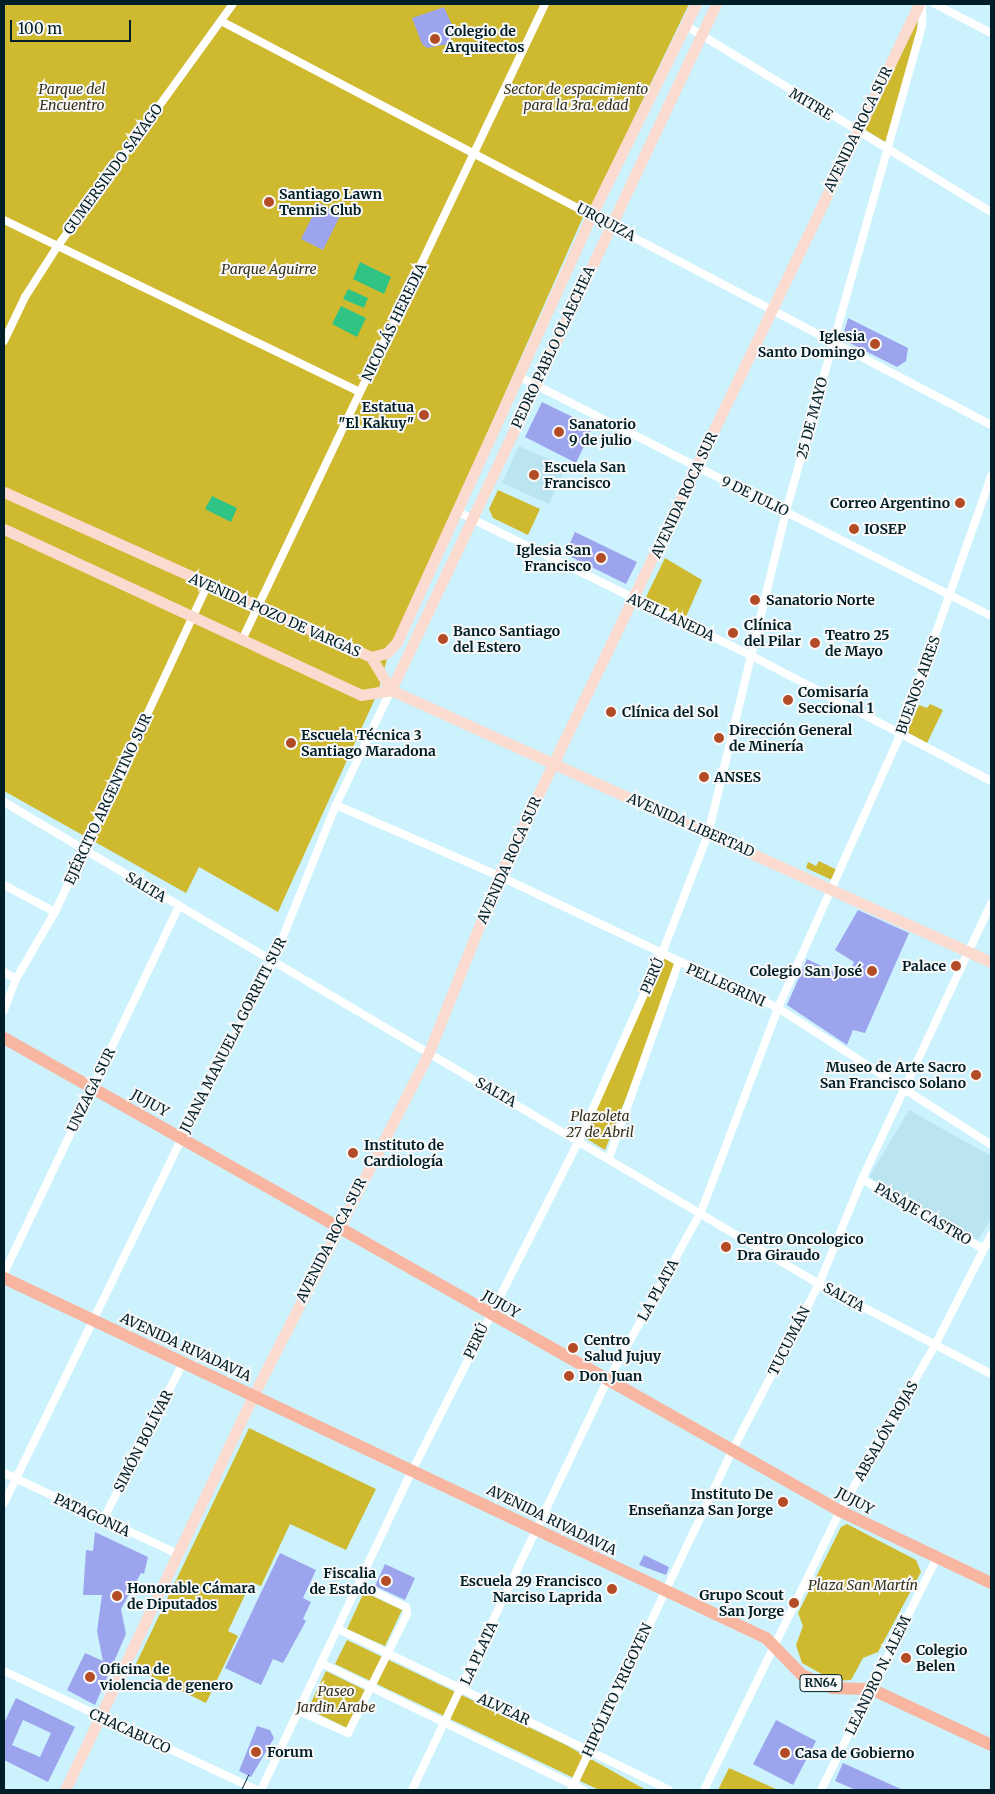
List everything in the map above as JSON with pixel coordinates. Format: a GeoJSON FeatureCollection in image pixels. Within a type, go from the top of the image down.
{"type":"FeatureCollection","features":[{"type":"Feature","properties":{"kind":"main road","name":"JUJUY"},"geometry":{"type":"LineString","coordinates":[[4,1038],[607,1382],[840,1511],[991,1584]]}},
{"type":"Feature","properties":{"kind":"main road","name":"AVENIDA RIVADAVIA"},"geometry":{"type":"LineString","coordinates":[[4,1278],[413,1469],[766,1638],[796,1670],[829,1687],[871,1689],[991,1745]]}},
{"type":"Feature","properties":{"kind":"street","name":"GUMERSINDO SAYAGO"},"geometry":{"type":"LineString","coordinates":[[4,341],[57,247],[233,4]]}},
{"type":"Feature","properties":{"kind":"street","name":"NICOLÁS HEREDIA"},"geometry":{"type":"LineString","coordinates":[[242,640],[476,153],[545,4]]}},
{"type":"Feature","properties":{"kind":"street","name":"PEDRO PABLO OLAECHEA"},"geometry":{"type":"LineString","coordinates":[[371,657],[387,653],[397,642],[592,214],[696,4]]}},
{"type":"Feature","properties":{"kind":"street","name":"PEDRO PABLO OLAECHEA"},"geometry":{"type":"LineString","coordinates":[[391,690],[474,519],[534,384],[716,4]]}},
{"type":"Feature","properties":{"kind":"street","name":"AVENIDA ROCA SUR"},"geometry":{"type":"LineString","coordinates":[[65,1790],[99,1716],[180,1555],[254,1394],[337,1227],[429,1052],[499,876],[635,601],[856,132],[920,4]]}},
{"type":"Feature","properties":{"kind":"street","name":"25 DE MAYO"},"geometry":{"type":"LineString","coordinates":[[708,834],[786,511],[922,26],[920,4]]}},
{"type":"Feature","properties":{"kind":"street"},"geometry":{"type":"LineString","coordinates":[[935,4],[991,33]]}},
{"type":"Feature","properties":{"kind":"street","name":"URQUIZA"},"geometry":{"type":"LineString","coordinates":[[221,21],[476,153],[991,425]]}},
{"type":"Feature","properties":{"kind":"street","name":"MITRE"},"geometry":{"type":"LineString","coordinates":[[685,25],[700,37],[991,212]]}},
{"type":"Feature","properties":{"kind":"street"},"geometry":{"type":"LineString","coordinates":[[4,220],[360,392]]}},
{"type":"Feature","properties":{"kind":"street","name":"9 DE JULIO"},"geometry":{"type":"LineString","coordinates":[[518,376],[991,616]]}},
{"type":"Feature","properties":{"kind":"street","name":"BUENOS AIRES"},"geometry":{"type":"LineString","coordinates":[[833,889],[900,735],[991,476]]}},
{"type":"Feature","properties":{"kind":"street","name":"AVENIDA POZO DE VARGAS"},"geometry":{"type":"LineString","coordinates":[[4,492],[207,586],[371,657],[391,690]]}},
{"type":"Feature","properties":{"kind":"street","name":"AVELLANEDA"},"geometry":{"type":"LineString","coordinates":[[456,511],[635,601],[752,656],[991,782]]}},
{"type":"Feature","properties":{"kind":"street"},"geometry":{"type":"LineString","coordinates":[[4,529],[361,695],[391,690]]}},
{"type":"Feature","properties":{"kind":"street","name":"EJÉRCITO ARGENTINO SUR"},"geometry":{"type":"LineString","coordinates":[[4,1010],[16,979],[54,912],[207,586]]}},
{"type":"Feature","properties":{"kind":"street","name":"AVENIDA LIBERTAD"},"geometry":{"type":"LineString","coordinates":[[391,690],[554,762],[991,962]]}},
{"type":"Feature","properties":{"kind":"street","name":"JUANA MANUELA GORRITI SUR"},"geometry":{"type":"LineString","coordinates":[[4,1504],[182,1138],[272,964],[336,805],[391,690]]}},
{"type":"Feature","properties":{"kind":"street","name":"SALTA"},"geometry":{"type":"LineString","coordinates":[[4,802],[179,906],[272,964],[429,1052],[701,1212],[819,1284],[934,1347],[991,1374]]}},
{"type":"Feature","properties":{"kind":"street","name":"PELLEGRINI"},"geometry":{"type":"LineString","coordinates":[[336,805],[499,876],[678,964],[778,1008],[904,1091],[991,1145]]}},
{"type":"Feature","properties":{"kind":"street","name":"PERÚ"},"geometry":{"type":"LineString","coordinates":[[261,1790],[360,1585],[413,1469],[489,1315],[579,1140],[662,956],[708,834]]}},
{"type":"Feature","properties":{"kind":"street"},"geometry":{"type":"LineString","coordinates":[[4,884],[54,912]]}},
{"type":"Feature","properties":{"kind":"street","name":"LA PLATA"},"geometry":{"type":"LineString","coordinates":[[412,1790],[607,1382],[701,1212],[778,1008],[833,889]]}},
{"type":"Feature","properties":{"kind":"street","name":"TUCUMÁN"},"geometry":{"type":"LineString","coordinates":[[665,1590],[732,1450],[819,1284],[862,1179],[991,904]]}},
{"type":"Feature","properties":{"kind":"street","name":"UNZAGA SUR"},"geometry":{"type":"LineString","coordinates":[[4,1273],[179,906]]}},
{"type":"Feature","properties":{"kind":"street"},"geometry":{"type":"LineString","coordinates":[[609,1158],[678,964]]}},
{"type":"Feature","properties":{"kind":"street"},"geometry":{"type":"LineString","coordinates":[[4,972],[16,979]]}},
{"type":"Feature","properties":{"kind":"street","name":"PASAJE CASTRO"},"geometry":{"type":"LineString","coordinates":[[862,1179],[983,1249]]}},
{"type":"Feature","properties":{"kind":"street","name":"ABSALÓN ROJAS"},"geometry":{"type":"LineString","coordinates":[[704,1790],[776,1647],[840,1511],[934,1347],[991,1235]]}},
{"type":"Feature","properties":{"kind":"street","name":"SIMÓN BOLÍVAR"},"geometry":{"type":"LineString","coordinates":[[103,1520],[183,1362]]}},
{"type":"Feature","properties":{"kind":"street","name":"PATAGONIA"},"geometry":{"type":"LineString","coordinates":[[4,1473],[180,1555]]}},
{"type":"Feature","properties":{"kind":"street","name":"LEANDRO N. ALEM"},"geometry":{"type":"LineString","coordinates":[[821,1790],[936,1559]]}},
{"type":"Feature","properties":{"kind":"street"},"geometry":{"type":"LineString","coordinates":[[299,1711],[348,1733],[388,1653],[408,1610],[360,1585]]}},
{"type":"Feature","properties":{"kind":"street","name":"HIPÓLITO YRIGOYEN"},"geometry":{"type":"LineString","coordinates":[[572,1788],[589,1748],[665,1590]]}},
{"type":"Feature","properties":{"kind":"street","name":"ALVEAR"},"geometry":{"type":"LineString","coordinates":[[338,1629],[461,1689],[589,1748],[670,1790]]}},
{"type":"Feature","properties":{"kind":"street"},"geometry":{"type":"LineString","coordinates":[[321,1663],[572,1788],[584,1790]]}},
{"type":"Feature","properties":{"kind":"street","name":"CHACABUCO"},"geometry":{"type":"LineString","coordinates":[[4,1671],[257,1790]]}},
{"type":"Feature","properties":{"kind":"shaded area"},"geometry":{"type":"Polygon","coordinates":[[[360,262],[391,277],[384,294],[353,279],[360,262]]]}},
{"type":"Feature","properties":{"kind":"shaded area"},"geometry":{"type":"Polygon","coordinates":[[[348,289],[368,298],[364,308],[343,299],[348,289]]]}},
{"type":"Feature","properties":{"kind":"shaded area"},"geometry":{"type":"Polygon","coordinates":[[[341,306],[366,318],[357,337],[332,324],[341,306]]]}},
{"type":"Feature","properties":{"kind":"shaded area","name":"Escuela San Francisco"},"geometry":{"type":"Polygon","coordinates":[[[519,446],[566,467],[549,504],[502,483],[519,446]]]}},
{"type":"Feature","properties":{"kind":"shaded area"},"geometry":{"type":"Polygon","coordinates":[[[212,496],[237,508],[231,522],[205,509],[212,496]]]}},
{"type":"Feature","properties":{"kind":"shaded area"},"geometry":{"type":"Polygon","coordinates":[[[909,1110],[991,1156],[991,1219],[978,1240],[869,1177],[909,1110]]]}},
{"type":"Feature","properties":{"kind":"green space","name":"Parque Aguirre"},"geometry":{"type":"Polygon","coordinates":[[[4,4],[689,4],[590,209],[587,208],[387,659],[378,692],[278,912],[199,867],[186,893],[4,791],[4,4]]]}},
{"type":"Feature","properties":{"kind":"green space"},"geometry":{"type":"Polygon","coordinates":[[[918,15],[917,33],[887,143],[864,129],[918,15]]]}},
{"type":"Feature","properties":{"kind":"green space"},"geometry":{"type":"Polygon","coordinates":[[[498,490],[540,509],[528,535],[493,518],[489,509],[498,490]]]}},
{"type":"Feature","properties":{"kind":"green space"},"geometry":{"type":"Polygon","coordinates":[[[665,558],[702,580],[685,619],[645,599],[665,558]]]}},
{"type":"Feature","properties":{"kind":"green space"},"geometry":{"type":"Polygon","coordinates":[[[930,704],[943,710],[927,743],[907,732],[919,705],[927,708],[930,704]]]}},
{"type":"Feature","properties":{"kind":"green space"},"geometry":{"type":"Polygon","coordinates":[[[819,861],[837,870],[832,880],[806,868],[808,862],[816,866],[819,861]]]}},
{"type":"Feature","properties":{"kind":"green space","name":"Plazoleta 27 de Abril"},"geometry":{"type":"Polygon","coordinates":[[[664,958],[679,967],[605,1150],[579,1134],[664,958]]]}},
{"type":"Feature","properties":{"kind":"green space"},"geometry":{"type":"Polygon","coordinates":[[[249,1428],[376,1489],[346,1550],[290,1524],[261,1586],[251,1582],[228,1631],[238,1636],[206,1703],[134,1668],[249,1428]]]}},
{"type":"Feature","properties":{"kind":"green space","name":"Plaza San Martín"},"geometry":{"type":"Polygon","coordinates":[[[847,1524],[916,1560],[921,1572],[878,1652],[863,1658],[851,1680],[834,1681],[802,1663],[796,1645],[803,1626],[798,1613],[841,1527],[847,1524]]]}},
{"type":"Feature","properties":{"kind":"green space","name":"Paseo Jardin Arabe"},"geometry":{"type":"Polygon","coordinates":[[[364,1592],[402,1610],[385,1646],[347,1629],[364,1592]]]}},
{"type":"Feature","properties":{"kind":"green space"},"geometry":{"type":"Polygon","coordinates":[[[347,1640],[566,1745],[646,1790],[599,1790],[335,1664],[347,1640]]]}},
{"type":"Feature","properties":{"kind":"green space","name":"Paseo Jardin Arabe"},"geometry":{"type":"Polygon","coordinates":[[[326,1671],[365,1690],[347,1728],[308,1709],[326,1671]]]}},
{"type":"Feature","properties":{"kind":"green space"},"geometry":{"type":"Polygon","coordinates":[[[729,1768],[778,1790],[718,1790],[729,1768]]]}},
{"type":"Feature","properties":{"kind":"building","name":"Colegio de Arquitectos"},"geometry":{"type":"Polygon","coordinates":[[[444,7],[455,32],[449,44],[427,48],[422,44],[412,18],[444,7]]]}},
{"type":"Feature","properties":{"kind":"building"},"geometry":{"type":"Polygon","coordinates":[[[319,203],[341,214],[323,250],[301,239],[319,203]]]}},
{"type":"Feature","properties":{"kind":"building","name":"Iglesia Santo Domingo"},"geometry":{"type":"Polygon","coordinates":[[[848,318],[908,348],[906,361],[897,367],[842,339],[848,318]]]}},
{"type":"Feature","properties":{"kind":"building","name":"Sanatorio 9 de julio"},"geometry":{"type":"Polygon","coordinates":[[[542,402],[593,427],[576,463],[525,437],[542,402]]]}},
{"type":"Feature","properties":{"kind":"building","name":"Iglesia San Francisco"},"geometry":{"type":"Polygon","coordinates":[[[575,532],[637,562],[626,584],[565,554],[575,532]]]}},
{"type":"Feature","properties":{"kind":"building","name":"Colegio San José"},"geometry":{"type":"Polygon","coordinates":[[[858,910],[909,933],[865,1033],[853,1030],[847,1045],[787,1005],[807,959],[848,979],[854,962],[835,950],[858,910]]]}},
{"type":"Feature","properties":{"kind":"building","name":"Honorable Cámara de Diputados"},"geometry":{"type":"Polygon","coordinates":[[[95,1532],[148,1557],[144,1574],[141,1573],[121,1609],[126,1634],[95,1705],[67,1690],[85,1653],[103,1661],[97,1631],[102,1595],[83,1595],[86,1550],[93,1551],[95,1532]]]}},
{"type":"Feature","properties":{"kind":"building"},"geometry":{"type":"Polygon","coordinates":[[[280,1553],[316,1570],[303,1598],[311,1602],[303,1619],[306,1621],[283,1663],[273,1659],[261,1685],[225,1668],[280,1553]]]}},
{"type":"Feature","properties":{"kind":"building"},"geometry":{"type":"Polygon","coordinates":[[[644,1555],[669,1567],[666,1575],[639,1565],[644,1555]]]}},
{"type":"Feature","properties":{"kind":"building","name":"Fiscalia de Estado"},"geometry":{"type":"Polygon","coordinates":[[[385,1564],[415,1578],[405,1600],[375,1586],[385,1564]]]}},
{"type":"Feature","properties":{"kind":"building"},"geometry":{"type":"Polygon","coordinates":[[[16,1698],[75,1727],[48,1782],[4,1760],[4,1723],[16,1698]],[[23,1720],[12,1745],[40,1757],[51,1733],[23,1720]]]}},
{"type":"Feature","properties":{"kind":"building","name":"Casa de Gobierno"},"geometry":{"type":"Polygon","coordinates":[[[776,1720],[816,1741],[793,1785],[753,1764],[776,1720]]]}},
{"type":"Feature","properties":{"kind":"building","name":"Forum"},"geometry":{"type":"Polygon","coordinates":[[[257,1726],[270,1730],[274,1738],[251,1777],[239,1771],[257,1726]]]}},
{"type":"Feature","properties":{"kind":"building"},"geometry":{"type":"Polygon","coordinates":[[[843,1763],[903,1790],[856,1790],[835,1781],[843,1763]]]}},
{"type":"Feature","properties":{"kind":"tram line"},"geometry":{"type":"LineString","coordinates":[[241,1790],[248,1775]]}},
{"type":"Feature","properties":{"kind":"place","name":"Colegio de Arquitectos"},"geometry":{"type":"Point","coordinates":[435,39]}},
{"type":"Feature","properties":{"kind":"place","name":"Santiago Lawn Tennis Club"},"geometry":{"type":"Point","coordinates":[269,202]}},
{"type":"Feature","properties":{"kind":"place","name":"Iglesia Santo Domingo"},"geometry":{"type":"Point","coordinates":[875,344]}},
{"type":"Feature","properties":{"kind":"place","name":"Estatua \"El Kakuy\""},"geometry":{"type":"Point","coordinates":[424,415]}},
{"type":"Feature","properties":{"kind":"place","name":"Sanatorio 9 de julio"},"geometry":{"type":"Point","coordinates":[559,432]}},
{"type":"Feature","properties":{"kind":"place","name":"Escuela San Francisco"},"geometry":{"type":"Point","coordinates":[534,475]}},
{"type":"Feature","properties":{"kind":"place","name":"Correo Argentino"},"geometry":{"type":"Point","coordinates":[960,503]}},
{"type":"Feature","properties":{"kind":"place","name":"IOSEP"},"geometry":{"type":"Point","coordinates":[854,529]}},
{"type":"Feature","properties":{"kind":"place","name":"Iglesia San Francisco"},"geometry":{"type":"Point","coordinates":[601,558]}},
{"type":"Feature","properties":{"kind":"place","name":"Sanatorio Norte"},"geometry":{"type":"Point","coordinates":[755,600]}},
{"type":"Feature","properties":{"kind":"place","name":"Clínica del Pilar"},"geometry":{"type":"Point","coordinates":[733,633]}},
{"type":"Feature","properties":{"kind":"place","name":"Banco Santiago del Estero"},"geometry":{"type":"Point","coordinates":[443,639]}},
{"type":"Feature","properties":{"kind":"place","name":"Teatro 25 de Mayo"},"geometry":{"type":"Point","coordinates":[815,643]}},
{"type":"Feature","properties":{"kind":"place","name":"Comisaría Seccional 1"},"geometry":{"type":"Point","coordinates":[788,700]}},
{"type":"Feature","properties":{"kind":"place","name":"Clínica del Sol"},"geometry":{"type":"Point","coordinates":[611,712]}},
{"type":"Feature","properties":{"kind":"place","name":"Dirección General de Minería"},"geometry":{"type":"Point","coordinates":[719,738]}},
{"type":"Feature","properties":{"kind":"place","name":"Escuela Técnica 3 Santiago Maradona"},"geometry":{"type":"Point","coordinates":[291,743]}},
{"type":"Feature","properties":{"kind":"place","name":"ANSES"},"geometry":{"type":"Point","coordinates":[704,777]}},
{"type":"Feature","properties":{"kind":"place","name":"Palace"},"geometry":{"type":"Point","coordinates":[956,966]}},
{"type":"Feature","properties":{"kind":"place","name":"Colegio San José"},"geometry":{"type":"Point","coordinates":[872,971]}},
{"type":"Feature","properties":{"kind":"place","name":"Museo de Arte Sacro San Francisco Solano"},"geometry":{"type":"Point","coordinates":[976,1075]}},
{"type":"Feature","properties":{"kind":"place","name":"Instituto de Cardiología"},"geometry":{"type":"Point","coordinates":[353,1153]}},
{"type":"Feature","properties":{"kind":"place","name":"Centro Oncologico Dra Giraudo"},"geometry":{"type":"Point","coordinates":[726,1247]}},
{"type":"Feature","properties":{"kind":"place","name":"Centro Salud Jujuy"},"geometry":{"type":"Point","coordinates":[573,1348]}},
{"type":"Feature","properties":{"kind":"place","name":"Don Juan"},"geometry":{"type":"Point","coordinates":[569,1376]}},
{"type":"Feature","properties":{"kind":"place","name":"Instituto De Enseñanza San Jorge"},"geometry":{"type":"Point","coordinates":[783,1502]}},
{"type":"Feature","properties":{"kind":"place","name":"Fiscalia de Estado"},"geometry":{"type":"Point","coordinates":[386,1581]}},
{"type":"Feature","properties":{"kind":"place","name":"Escuela 29 Francisco Narciso Laprida"},"geometry":{"type":"Point","coordinates":[612,1589]}},
{"type":"Feature","properties":{"kind":"place","name":"Honorable Cámara de Diputados"},"geometry":{"type":"Point","coordinates":[117,1596]}},
{"type":"Feature","properties":{"kind":"place","name":"Grupo Scout San Jorge"},"geometry":{"type":"Point","coordinates":[794,1603]}},
{"type":"Feature","properties":{"kind":"place","name":"Colegio Belen"},"geometry":{"type":"Point","coordinates":[906,1658]}},
{"type":"Feature","properties":{"kind":"place","name":"Oficina de violencia de genero"},"geometry":{"type":"Point","coordinates":[90,1677]}},
{"type":"Feature","properties":{"kind":"place","name":"Forum"},"geometry":{"type":"Point","coordinates":[256,1752]}},
{"type":"Feature","properties":{"kind":"place","name":"Casa de Gobierno"},"geometry":{"type":"Point","coordinates":[785,1753]}},
{"type":"Feature","properties":{"kind":"park label","name":"Parque del Encuentro"},"geometry":{"type":"Point","coordinates":[72,98]}},
{"type":"Feature","properties":{"kind":"park label","name":"Sector de espacimiento para la 3ra. edad"},"geometry":{"type":"Point","coordinates":[576,98]}}]}
